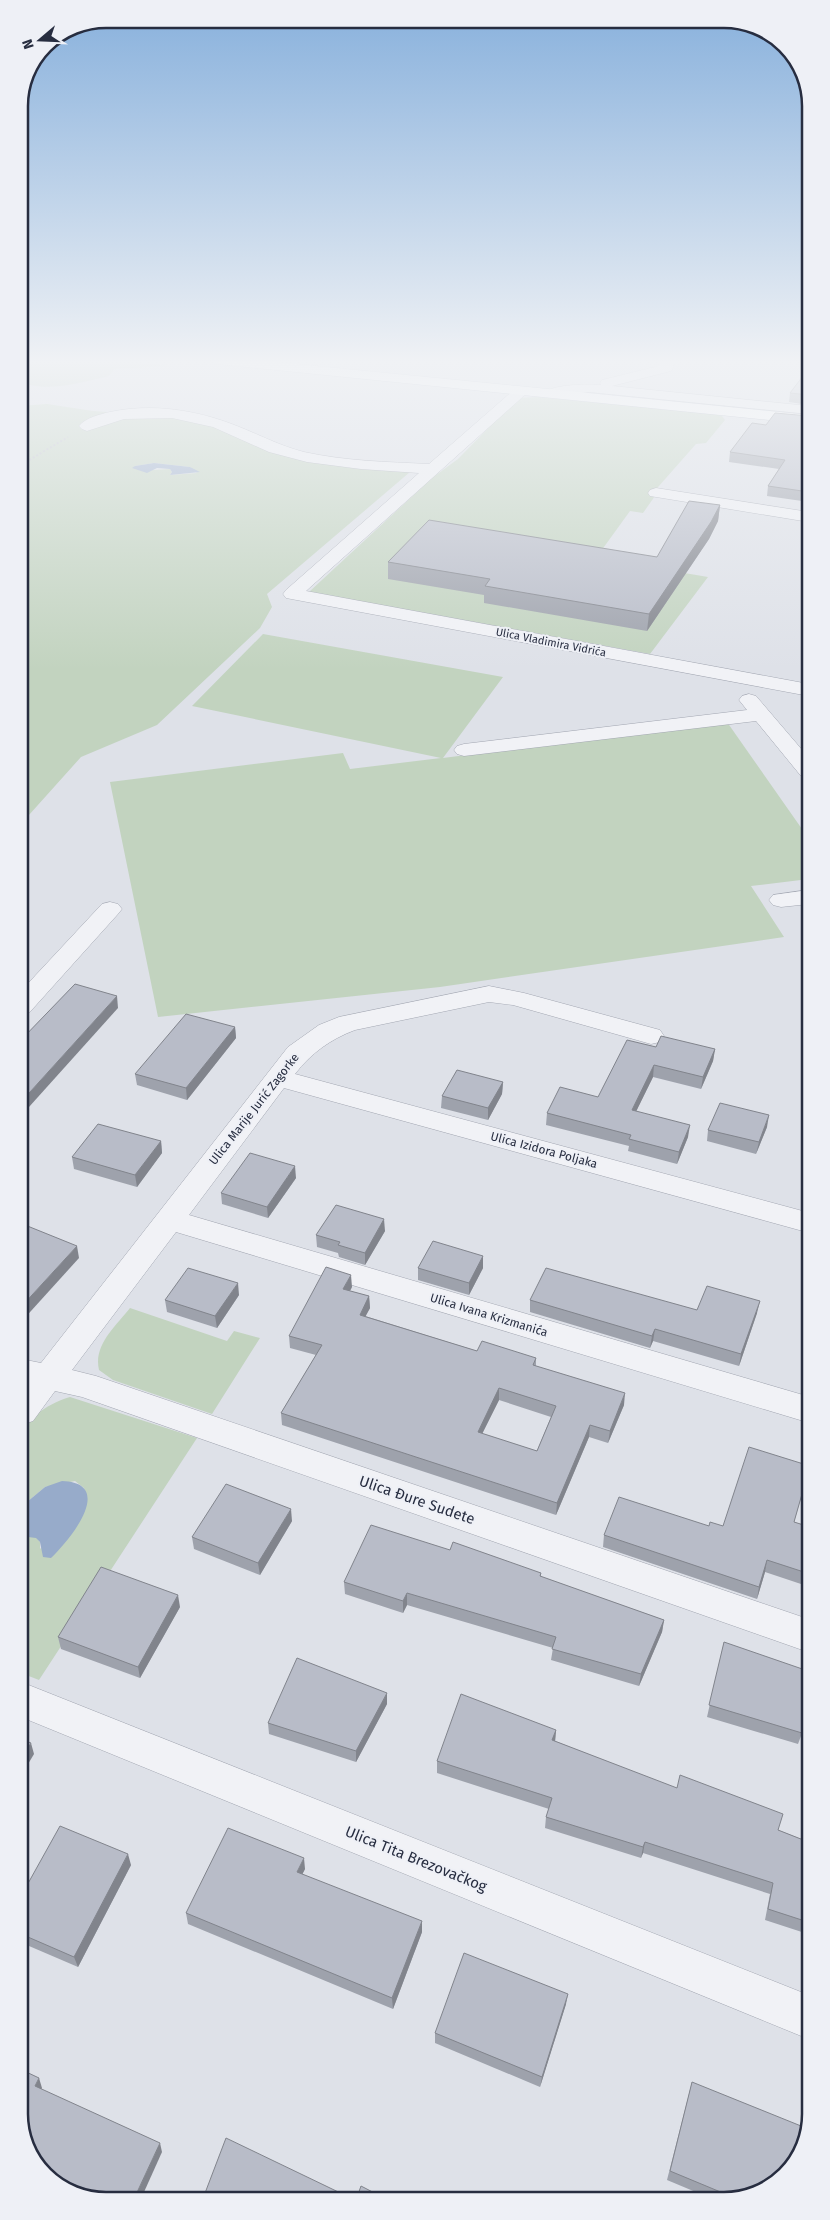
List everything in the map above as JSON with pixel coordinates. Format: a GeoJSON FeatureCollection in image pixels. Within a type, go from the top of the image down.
{"type":"FeatureCollection","features":[{"type":"Feature","properties":{"kind":"street"},"geometry":{"type":"LineString","coordinates":[[348,464],[433,469],[439,464]]}},
{"type":"Feature","properties":{"kind":"street","name":"Ulica Vladimira Vidrića"},"geometry":{"type":"LineString","coordinates":[[433,469],[292,594],[802,689]]}},
{"type":"Feature","properties":{"kind":"street"},"geometry":{"type":"LineString","coordinates":[[656,493],[802,516]]}},
{"type":"Feature","properties":{"kind":"street"},"geometry":{"type":"LineString","coordinates":[[726,675],[762,714],[802,763]]}},
{"type":"Feature","properties":{"kind":"street"},"geometry":{"type":"LineString","coordinates":[[464,750],[762,714]]}},
{"type":"Feature","properties":{"kind":"street"},"geometry":{"type":"LineString","coordinates":[[781,900],[802,898]]}},
{"type":"Feature","properties":{"kind":"street"},"geometry":{"type":"LineString","coordinates":[[28,998],[110,909]]}},
{"type":"Feature","properties":{"kind":"street","name":"Ulica Marije Jurić Zagorke"},"geometry":{"type":"LineString","coordinates":[[28,1392],[34,1374],[168,1219],[297,1053],[328,1031],[348,1023],[489,994],[515,998],[651,1036]]}},
{"type":"Feature","properties":{"kind":"street","name":"Ulica Izidora Poljaka"},"geometry":{"type":"LineString","coordinates":[[278,1078],[802,1221]]}},
{"type":"Feature","properties":{"kind":"street","name":"Ulica Ivana Krizmanića"},"geometry":{"type":"LineString","coordinates":[[168,1219],[802,1408]]}},
{"type":"Feature","properties":{"kind":"street","name":"Ulica Đure Sudete"},"geometry":{"type":"LineString","coordinates":[[34,1374],[85,1385],[802,1633]]}},
{"type":"Feature","properties":{"kind":"street","name":"Ulica Tita Brezovačkog"},"geometry":{"type":"LineString","coordinates":[[28,1702],[802,2014]]}},
{"type":"Feature","properties":{"kind":"green space"},"geometry":{"type":"Polygon","coordinates":[[[28,464],[150,464],[135,466],[153,470],[170,469],[172,472],[170,475],[197,473],[190,467],[159,464],[324,464],[352,468],[410,472],[267,594],[272,607],[260,628],[157,725],[81,757],[28,816],[28,464]]]}},
{"type":"Feature","properties":{"kind":"green space"},"geometry":{"type":"Polygon","coordinates":[[[452,464],[679,464],[651,495],[655,496],[643,513],[630,511],[596,558],[708,577],[650,654],[309,592],[432,478],[452,464]]]}},
{"type":"Feature","properties":{"kind":"green space"},"geometry":{"type":"Polygon","coordinates":[[[263,634],[503,677],[443,758],[727,722],[802,829],[802,880],[751,886],[784,937],[440,987],[158,1017],[110,782],[343,753],[350,769],[441,758],[192,706],[263,634]]]}},
{"type":"Feature","properties":{"kind":"green space"},"geometry":{"type":"Polygon","coordinates":[[[130,1308],[227,1341],[234,1331],[260,1338],[212,1414],[113,1380],[99,1370],[99,1352],[102,1344],[130,1308]]]}},
{"type":"Feature","properties":{"kind":"green space"},"geometry":{"type":"Polygon","coordinates":[[[70,1397],[197,1438],[39,1680],[28,1676],[28,1537],[36,1537],[40,1542],[40,1549],[87,1500],[84,1488],[75,1481],[45,1487],[28,1501],[28,1423],[40,1411],[70,1397]]]}},
{"type":"Feature","properties":{"kind":"water"},"geometry":{"type":"Polygon","coordinates":[[[159,464],[190,467],[200,472],[170,475],[172,472],[170,469],[157,468],[147,473],[132,468],[159,464]]]}},
{"type":"Feature","properties":{"kind":"water"},"geometry":{"type":"Polygon","coordinates":[[[62,1481],[78,1484],[86,1491],[87,1502],[84,1514],[77,1527],[51,1558],[43,1557],[40,1542],[36,1538],[28,1537],[28,1501],[45,1487],[62,1481]]]}},
{"type":"Feature","properties":{"kind":"building"},"geometry":{"type":"Polygon","coordinates":[[[783,464],[802,464],[802,491],[768,486],[783,464]]]}},
{"type":"Feature","properties":{"kind":"building"},"geometry":{"type":"Polygon","coordinates":[[[689,501],[720,505],[711,522],[649,614],[485,586],[490,579],[388,562],[429,520],[657,557],[689,501]]]}},
{"type":"Feature","properties":{"kind":"building"},"geometry":{"type":"Polygon","coordinates":[[[75,984],[117,996],[28,1094],[28,1033],[75,984]]]}},
{"type":"Feature","properties":{"kind":"building"},"geometry":{"type":"Polygon","coordinates":[[[186,1014],[235,1027],[186,1088],[135,1074],[186,1014]]]}},
{"type":"Feature","properties":{"kind":"building"},"geometry":{"type":"Polygon","coordinates":[[[661,1036],[715,1049],[703,1077],[654,1065],[632,1110],[690,1125],[679,1152],[629,1139],[631,1135],[547,1113],[560,1087],[598,1097],[627,1040],[656,1047],[661,1036]]]}},
{"type":"Feature","properties":{"kind":"building"},"geometry":{"type":"Polygon","coordinates":[[[457,1070],[503,1082],[488,1108],[442,1096],[457,1070]]]}},
{"type":"Feature","properties":{"kind":"building"},"geometry":{"type":"Polygon","coordinates":[[[720,1103],[769,1115],[759,1142],[708,1130],[720,1103]]]}},
{"type":"Feature","properties":{"kind":"building"},"geometry":{"type":"Polygon","coordinates":[[[98,1124],[161,1141],[135,1175],[72,1157],[98,1124]]]}},
{"type":"Feature","properties":{"kind":"building"},"geometry":{"type":"Polygon","coordinates":[[[250,1153],[295,1166],[267,1207],[221,1193],[250,1153]]]}},
{"type":"Feature","properties":{"kind":"building"},"geometry":{"type":"Polygon","coordinates":[[[336,1205],[384,1219],[365,1253],[338,1245],[340,1242],[316,1235],[336,1205]]]}},
{"type":"Feature","properties":{"kind":"building"},"geometry":{"type":"Polygon","coordinates":[[[28,1226],[77,1246],[28,1299],[28,1226]]]}},
{"type":"Feature","properties":{"kind":"building"},"geometry":{"type":"Polygon","coordinates":[[[433,1241],[483,1256],[469,1283],[418,1268],[433,1241]]]}},
{"type":"Feature","properties":{"kind":"building"},"geometry":{"type":"Polygon","coordinates":[[[326,1267],[351,1275],[343,1289],[369,1296],[360,1315],[477,1351],[482,1341],[536,1358],[533,1365],[625,1393],[610,1431],[590,1425],[557,1503],[281,1413],[322,1345],[289,1336],[326,1267]],[[499,1388],[478,1432],[537,1451],[556,1406],[499,1388]]]}},
{"type":"Feature","properties":{"kind":"building"},"geometry":{"type":"Polygon","coordinates":[[[188,1268],[238,1283],[215,1316],[165,1300],[188,1268]]]}},
{"type":"Feature","properties":{"kind":"building"},"geometry":{"type":"Polygon","coordinates":[[[546,1268],[697,1310],[707,1286],[760,1301],[741,1354],[655,1329],[652,1336],[530,1300],[546,1268]]]}},
{"type":"Feature","properties":{"kind":"building"},"geometry":{"type":"Polygon","coordinates":[[[749,1447],[802,1464],[802,1494],[794,1522],[802,1524],[802,1571],[767,1560],[759,1587],[604,1535],[619,1497],[709,1526],[710,1522],[723,1526],[749,1447]]]}},
{"type":"Feature","properties":{"kind":"building"},"geometry":{"type":"Polygon","coordinates":[[[226,1484],[291,1509],[258,1563],[192,1537],[226,1484]]]}},
{"type":"Feature","properties":{"kind":"building"},"geometry":{"type":"Polygon","coordinates":[[[371,1525],[450,1550],[453,1542],[541,1573],[540,1576],[664,1620],[641,1674],[552,1649],[556,1637],[407,1593],[403,1601],[344,1582],[371,1525]]]}},
{"type":"Feature","properties":{"kind":"building"},"geometry":{"type":"Polygon","coordinates":[[[101,1567],[178,1595],[138,1667],[58,1637],[101,1567]]]}},
{"type":"Feature","properties":{"kind":"building"},"geometry":{"type":"Polygon","coordinates":[[[724,1642],[802,1669],[802,1733],[709,1705],[724,1642]]]}},
{"type":"Feature","properties":{"kind":"building"},"geometry":{"type":"Polygon","coordinates":[[[297,1658],[387,1693],[356,1751],[268,1723],[297,1658]]]}},
{"type":"Feature","properties":{"kind":"building"},"geometry":{"type":"Polygon","coordinates":[[[461,1694],[556,1730],[552,1740],[677,1788],[680,1775],[783,1814],[778,1830],[802,1839],[802,1920],[768,1909],[773,1883],[645,1842],[643,1847],[546,1817],[552,1798],[437,1761],[461,1694]]]}},
{"type":"Feature","properties":{"kind":"building"},"geometry":{"type":"Polygon","coordinates":[[[60,1826],[128,1854],[74,1957],[28,1937],[28,1883],[60,1826]]]}},
{"type":"Feature","properties":{"kind":"building"},"geometry":{"type":"Polygon","coordinates":[[[228,1828],[304,1858],[297,1872],[422,1921],[392,1998],[186,1913],[228,1828]]]}},
{"type":"Feature","properties":{"kind":"building"},"geometry":{"type":"Polygon","coordinates":[[[464,1953],[568,1994],[542,2077],[435,2033],[464,1953]]]}},
{"type":"Feature","properties":{"kind":"building"},"geometry":{"type":"Polygon","coordinates":[[[28,2073],[39,2078],[35,2086],[160,2143],[137,2192],[100,2192],[75,2187],[54,2173],[35,2149],[28,2125],[28,2073]]]}},
{"type":"Feature","properties":{"kind":"building"},"geometry":{"type":"Polygon","coordinates":[[[692,2082],[801,2126],[795,2149],[780,2170],[755,2187],[735,2192],[721,2192],[670,2171],[692,2082]]]}},
{"type":"Feature","properties":{"kind":"building"},"geometry":{"type":"Polygon","coordinates":[[[226,2138],[338,2192],[205,2192],[226,2138]]]}},
{"type":"Feature","properties":{"kind":"building"},"geometry":{"type":"Polygon","coordinates":[[[361,2186],[373,2192],[359,2192],[361,2186]]]}}]}
